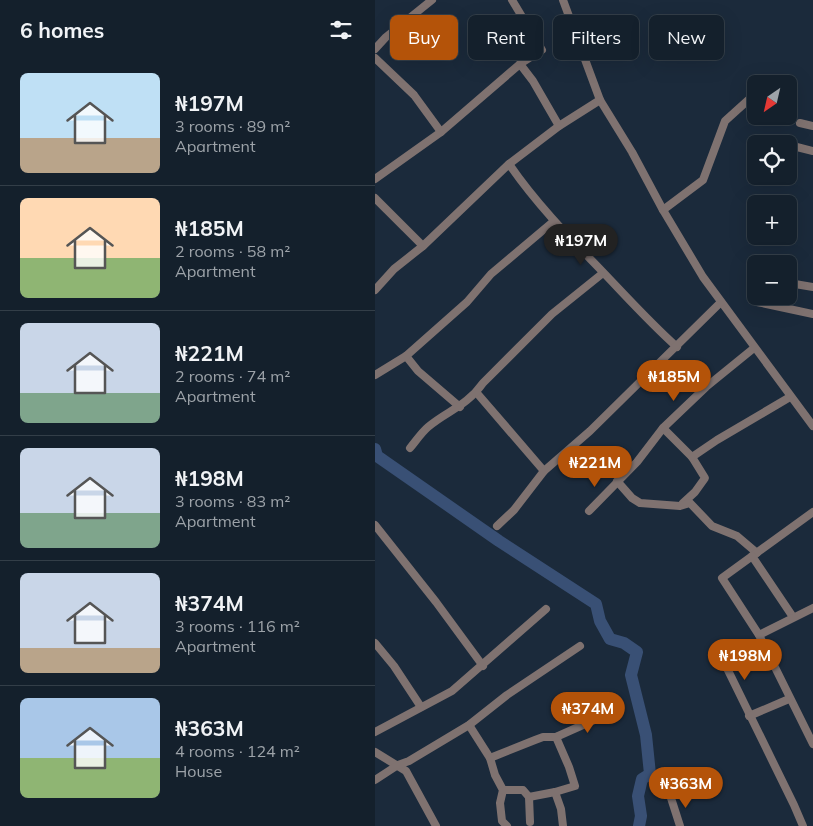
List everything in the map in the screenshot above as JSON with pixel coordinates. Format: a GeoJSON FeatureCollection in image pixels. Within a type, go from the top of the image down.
{"type":"FeatureCollection","features":[{"type":"Feature","properties":{"kind":"street"},"geometry":{"type":"LineString","coordinates":[[375,49],[386,37],[433,0]]}},
{"type":"Feature","properties":{"kind":"street"},"geometry":{"type":"LineString","coordinates":[[375,180],[441,132],[520,64],[542,50],[512,0]]}},
{"type":"Feature","properties":{"kind":"street"},"geometry":{"type":"LineString","coordinates":[[563,0],[600,100],[632,152],[663,210],[703,277],[813,426]]}},
{"type":"Feature","properties":{"kind":"street"},"geometry":{"type":"LineString","coordinates":[[375,58],[414,95],[441,132]]}},
{"type":"Feature","properties":{"kind":"street"},"geometry":{"type":"LineString","coordinates":[[520,64],[533,81],[559,126]]}},
{"type":"Feature","properties":{"kind":"street"},"geometry":{"type":"LineString","coordinates":[[375,290],[394,269],[423,246],[509,164],[559,126],[600,100]]}},
{"type":"Feature","properties":{"kind":"street"},"geometry":{"type":"LineString","coordinates":[[663,210],[703,180],[725,121],[747,101]]}},
{"type":"Feature","properties":{"kind":"street"},"geometry":{"type":"LineString","coordinates":[[800,123],[813,126]]}},
{"type":"Feature","properties":{"kind":"street"},"geometry":{"type":"LineString","coordinates":[[797,147],[813,151]]}},
{"type":"Feature","properties":{"kind":"street"},"geometry":{"type":"LineString","coordinates":[[509,164],[522,183],[554,221],[653,326],[677,347]]}},
{"type":"Feature","properties":{"kind":"street"},"geometry":{"type":"LineString","coordinates":[[375,198],[423,246]]}},
{"type":"Feature","properties":{"kind":"street"},"geometry":{"type":"LineString","coordinates":[[375,375],[406,356],[467,302],[491,274],[554,221]]}},
{"type":"Feature","properties":{"kind":"street"},"geometry":{"type":"LineString","coordinates":[[410,448],[428,427],[460,407],[476,392],[552,314],[603,273]]}},
{"type":"Feature","properties":{"kind":"street"},"geometry":{"type":"LineString","coordinates":[[797,284],[813,287]]}},
{"type":"Feature","properties":{"kind":"street"},"geometry":{"type":"LineString","coordinates":[[497,526],[515,510],[544,471],[677,347],[721,302]]}},
{"type":"Feature","properties":{"kind":"street"},"geometry":{"type":"LineString","coordinates":[[771,305],[813,314]]}},
{"type":"Feature","properties":{"kind":"street"},"geometry":{"type":"LineString","coordinates":[[589,511],[637,462],[663,428],[705,387],[754,348]]}},
{"type":"Feature","properties":{"kind":"street"},"geometry":{"type":"LineString","coordinates":[[406,356],[418,371],[460,407]]}},
{"type":"Feature","properties":{"kind":"street"},"geometry":{"type":"LineString","coordinates":[[476,392],[544,471]]}},
{"type":"Feature","properties":{"kind":"street"},"geometry":{"type":"LineString","coordinates":[[692,457],[790,397]]}},
{"type":"Feature","properties":{"kind":"street"},"geometry":{"type":"LineString","coordinates":[[663,428],[692,457],[705,478],[695,492],[680,506]]}},
{"type":"Feature","properties":{"kind":"street"},"geometry":{"type":"LineString","coordinates":[[617,481],[640,504],[680,506],[690,502],[712,526],[737,536],[755,554],[793,617]]}},
{"type":"Feature","properties":{"kind":"street"},"geometry":{"type":"LineString","coordinates":[[813,512],[722,578],[759,635],[813,744]]}},
{"type":"Feature","properties":{"kind":"street"},"geometry":{"type":"LineString","coordinates":[[375,525],[436,602],[483,666]]}},
{"type":"Feature","properties":{"kind":"street"},"geometry":{"type":"LineString","coordinates":[[759,635],[813,608]]}},
{"type":"Feature","properties":{"kind":"street"},"geometry":{"type":"LineString","coordinates":[[375,732],[452,691],[483,666],[545,609]]}},
{"type":"Feature","properties":{"kind":"street"},"geometry":{"type":"LineString","coordinates":[[375,643],[394,666],[421,708]]}},
{"type":"Feature","properties":{"kind":"street"},"geometry":{"type":"LineString","coordinates":[[375,780],[469,725],[507,695],[579,646]]}},
{"type":"Feature","properties":{"kind":"street"},"geometry":{"type":"LineString","coordinates":[[721,656],[803,826]]}},
{"type":"Feature","properties":{"kind":"street"},"geometry":{"type":"LineString","coordinates":[[749,716],[789,698]]}},
{"type":"Feature","properties":{"kind":"street"},"geometry":{"type":"LineString","coordinates":[[490,758],[543,737],[556,737],[612,712]]}},
{"type":"Feature","properties":{"kind":"street"},"geometry":{"type":"LineString","coordinates":[[469,725],[490,758],[495,775],[503,790],[500,803],[502,824]]}},
{"type":"Feature","properties":{"kind":"street"},"geometry":{"type":"LineString","coordinates":[[529,797],[575,786],[556,737]]}},
{"type":"Feature","properties":{"kind":"street"},"geometry":{"type":"LineString","coordinates":[[375,752],[406,770],[437,826]]}},
{"type":"Feature","properties":{"kind":"street"},"geometry":{"type":"LineString","coordinates":[[503,790],[523,790],[529,797],[530,822]]}},
{"type":"Feature","properties":{"kind":"street"},"geometry":{"type":"LineString","coordinates":[[555,792],[561,809],[563,826]]}},
{"type":"Feature","properties":{"kind":"street"},"geometry":{"type":"LineString","coordinates":[[671,798],[680,826]]}},
{"type":"Feature","properties":{"kind":"waterway"},"geometry":{"type":"LineString","coordinates":[[375,449],[377,456],[499,541],[596,604],[600,621],[610,639],[624,643],[637,652],[631,675],[646,735],[650,774],[642,779],[638,796],[641,816],[639,826]]}}]}
